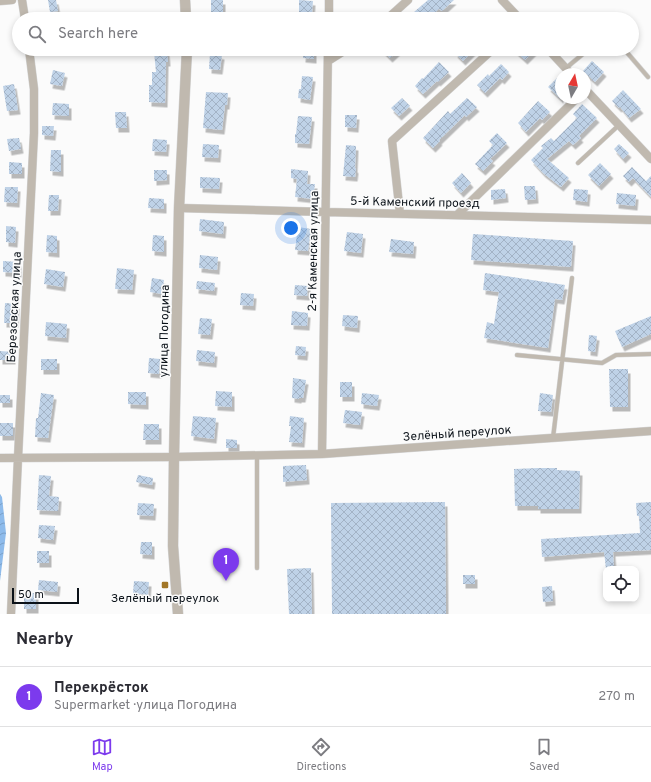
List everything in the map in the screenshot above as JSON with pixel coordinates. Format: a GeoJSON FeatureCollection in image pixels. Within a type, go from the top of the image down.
{"type":"FeatureCollection","features":[{"type":"Feature","properties":{"kind":"street"},"geometry":{"type":"LineString","coordinates":[[0,1],[12,0]]}},
{"type":"Feature","properties":{"kind":"street"},"geometry":{"type":"LineString","coordinates":[[22,0],[24,12]]}},
{"type":"Feature","properties":{"kind":"street"},"geometry":{"type":"LineString","coordinates":[[185,0],[186,12]]}},
{"type":"Feature","properties":{"kind":"street"},"geometry":{"type":"LineString","coordinates":[[329,0],[329,12]]}},
{"type":"Feature","properties":{"kind":"street"},"geometry":{"type":"LineString","coordinates":[[395,12],[408,0]]}},
{"type":"Feature","properties":{"kind":"street"},"geometry":{"type":"LineString","coordinates":[[502,0],[513,12]]}},
{"type":"Feature","properties":{"kind":"street","name":"Березовская улица"},"geometry":{"type":"LineString","coordinates":[[12,614],[34,133],[34,89],[30,56]]}},
{"type":"Feature","properties":{"kind":"street","name":"улица Погодина"},"geometry":{"type":"LineString","coordinates":[[178,614],[174,546],[174,457],[179,208],[187,56]]}},
{"type":"Feature","properties":{"kind":"street","name":"2-я Каменская улица"},"geometry":{"type":"LineString","coordinates":[[322,454],[328,56]]}},
{"type":"Feature","properties":{"kind":"street"},"geometry":{"type":"LineString","coordinates":[[328,61],[336,56]]}},
{"type":"Feature","properties":{"kind":"street"},"geometry":{"type":"LineString","coordinates":[[400,214],[392,141],[485,56]]}},
{"type":"Feature","properties":{"kind":"street"},"geometry":{"type":"LineString","coordinates":[[555,56],[566,68]]}},
{"type":"Feature","properties":{"kind":"street"},"geometry":{"type":"LineString","coordinates":[[591,95],[651,159]]}},
{"type":"Feature","properties":{"kind":"street"},"geometry":{"type":"LineString","coordinates":[[457,215],[571,104]]}},
{"type":"Feature","properties":{"kind":"street","name":"5-й Каменский проезд"},"geometry":{"type":"LineString","coordinates":[[179,208],[651,220]]}},
{"type":"Feature","properties":{"kind":"street","name":"Зелёный переулок"},"geometry":{"type":"LineString","coordinates":[[0,458],[322,454],[651,431]]}},
{"type":"Feature","properties":{"kind":"lane"},"geometry":{"type":"LineString","coordinates":[[572,68],[583,56]]}},
{"type":"Feature","properties":{"kind":"lane"},"geometry":{"type":"LineString","coordinates":[[630,56],[648,77]]}},
{"type":"Feature","properties":{"kind":"lane"},"geometry":{"type":"LineString","coordinates":[[578,163],[619,125]]}},
{"type":"Feature","properties":{"kind":"lane"},"geometry":{"type":"LineString","coordinates":[[553,438],[572,278]]}},
{"type":"Feature","properties":{"kind":"lane"},"geometry":{"type":"LineString","coordinates":[[517,355],[602,363],[616,355],[651,354]]}},
{"type":"Feature","properties":{"kind":"lane"},"geometry":{"type":"LineString","coordinates":[[257,455],[257,568]]}},
{"type":"Feature","properties":{"kind":"water"},"geometry":{"type":"Polygon","coordinates":[[[0,494],[2,497],[6,533],[0,581],[0,494]]]}},
{"type":"Feature","properties":{"kind":"building"},"geometry":{"type":"Polygon","coordinates":[[[48,0],[56,0],[58,11],[50,12],[48,0]]]}},
{"type":"Feature","properties":{"kind":"building"},"geometry":{"type":"Polygon","coordinates":[[[211,0],[223,0],[223,12],[211,12],[211,0]]]}},
{"type":"Feature","properties":{"kind":"building"},"geometry":{"type":"Polygon","coordinates":[[[299,0],[313,1],[312,12],[299,12],[299,0]]]}},
{"type":"Feature","properties":{"kind":"building"},"geometry":{"type":"Polygon","coordinates":[[[428,0],[454,0],[442,11],[439,9],[436,12],[414,12],[428,0]]]}},
{"type":"Feature","properties":{"kind":"building"},"geometry":{"type":"Polygon","coordinates":[[[154,56],[167,56],[165,103],[149,102],[149,85],[152,85],[152,72],[156,72],[154,56]]]}},
{"type":"Feature","properties":{"kind":"building"},"geometry":{"type":"Polygon","coordinates":[[[210,56],[222,56],[220,70],[209,69],[210,56]]]}},
{"type":"Feature","properties":{"kind":"building"},"geometry":{"type":"Polygon","coordinates":[[[303,56],[314,56],[314,59],[303,58],[303,56]]]}},
{"type":"Feature","properties":{"kind":"building"},"geometry":{"type":"Polygon","coordinates":[[[458,56],[468,56],[463,61],[458,56]]]}},
{"type":"Feature","properties":{"kind":"building"},"geometry":{"type":"Polygon","coordinates":[[[521,56],[529,56],[525,60],[521,56]]]}},
{"type":"Feature","properties":{"kind":"building"},"geometry":{"type":"Polygon","coordinates":[[[592,61],[604,72],[595,82],[591,78],[591,68],[586,68],[592,61]]]}},
{"type":"Feature","properties":{"kind":"building"},"geometry":{"type":"Polygon","coordinates":[[[439,62],[449,72],[423,94],[415,86],[439,62]]]}},
{"type":"Feature","properties":{"kind":"building"},"geometry":{"type":"Polygon","coordinates":[[[501,64],[509,72],[502,80],[500,78],[485,93],[477,85],[501,64]]]}},
{"type":"Feature","properties":{"kind":"building"},"geometry":{"type":"Polygon","coordinates":[[[53,70],[65,73],[62,86],[50,84],[53,70]]]}},
{"type":"Feature","properties":{"kind":"building"},"geometry":{"type":"Polygon","coordinates":[[[302,76],[313,77],[310,100],[298,98],[299,89],[301,89],[302,76]]]}},
{"type":"Feature","properties":{"kind":"building"},"geometry":{"type":"Polygon","coordinates":[[[555,80],[555,93],[548,87],[555,80]]]}},
{"type":"Feature","properties":{"kind":"building"},"geometry":{"type":"Polygon","coordinates":[[[14,84],[18,110],[7,111],[3,86],[14,84]]]}},
{"type":"Feature","properties":{"kind":"building"},"geometry":{"type":"Polygon","coordinates":[[[623,90],[641,109],[629,118],[620,107],[619,108],[612,101],[623,90]]]}},
{"type":"Feature","properties":{"kind":"building"},"geometry":{"type":"Polygon","coordinates":[[[206,92],[228,93],[222,130],[203,128],[206,92]]]}},
{"type":"Feature","properties":{"kind":"building"},"geometry":{"type":"Polygon","coordinates":[[[402,98],[410,106],[399,116],[391,108],[402,98]]]}},
{"type":"Feature","properties":{"kind":"building"},"geometry":{"type":"Polygon","coordinates":[[[467,98],[477,107],[466,117],[465,115],[439,140],[440,141],[433,148],[423,138],[448,111],[450,114],[467,98]]]}},
{"type":"Feature","properties":{"kind":"building"},"geometry":{"type":"Polygon","coordinates":[[[538,101],[550,112],[542,120],[540,118],[526,132],[518,123],[538,101]]]}},
{"type":"Feature","properties":{"kind":"building"},"geometry":{"type":"Polygon","coordinates":[[[53,103],[69,104],[69,116],[52,115],[53,103]]]}},
{"type":"Feature","properties":{"kind":"building"},"geometry":{"type":"Polygon","coordinates":[[[582,104],[597,118],[579,136],[581,138],[573,145],[569,141],[547,159],[569,178],[561,187],[543,173],[531,160],[543,148],[541,146],[551,138],[554,141],[577,118],[573,114],[582,104]]]}},
{"type":"Feature","properties":{"kind":"building"},"geometry":{"type":"Polygon","coordinates":[[[115,112],[126,112],[127,128],[116,128],[115,112]]]}},
{"type":"Feature","properties":{"kind":"building"},"geometry":{"type":"Polygon","coordinates":[[[345,115],[357,115],[356,128],[345,127],[345,115]]]}},
{"type":"Feature","properties":{"kind":"building"},"geometry":{"type":"Polygon","coordinates":[[[298,116],[312,117],[309,144],[295,143],[298,116]]]}},
{"type":"Feature","properties":{"kind":"building"},"geometry":{"type":"Polygon","coordinates":[[[42,126],[54,126],[53,136],[42,135],[42,126]]]}},
{"type":"Feature","properties":{"kind":"building"},"geometry":{"type":"Polygon","coordinates":[[[497,133],[507,143],[490,159],[493,161],[483,171],[475,164],[493,145],[489,141],[497,133]]]}},
{"type":"Feature","properties":{"kind":"building"},"geometry":{"type":"Polygon","coordinates":[[[19,138],[21,149],[9,151],[7,139],[19,138]]]}},
{"type":"Feature","properties":{"kind":"building"},"geometry":{"type":"Polygon","coordinates":[[[153,139],[167,140],[166,152],[152,151],[153,139]]]}},
{"type":"Feature","properties":{"kind":"building"},"geometry":{"type":"Polygon","coordinates":[[[203,144],[219,145],[218,158],[202,157],[203,144]]]}},
{"type":"Feature","properties":{"kind":"building"},"geometry":{"type":"Polygon","coordinates":[[[619,144],[629,153],[623,159],[614,149],[619,144]]]}},
{"type":"Feature","properties":{"kind":"building"},"geometry":{"type":"Polygon","coordinates":[[[346,145],[356,146],[355,177],[343,176],[346,145]]]}},
{"type":"Feature","properties":{"kind":"building"},"geometry":{"type":"Polygon","coordinates":[[[51,150],[61,150],[61,172],[50,171],[51,150]]]}},
{"type":"Feature","properties":{"kind":"building"},"geometry":{"type":"Polygon","coordinates":[[[9,162],[22,163],[22,174],[9,174],[9,162]]]}},
{"type":"Feature","properties":{"kind":"building"},"geometry":{"type":"Polygon","coordinates":[[[600,163],[611,174],[599,186],[588,175],[600,163]]]}},
{"type":"Feature","properties":{"kind":"building"},"geometry":{"type":"Polygon","coordinates":[[[632,167],[646,181],[651,176],[651,197],[633,178],[629,182],[623,176],[632,167]]]}},
{"type":"Feature","properties":{"kind":"building"},"geometry":{"type":"Polygon","coordinates":[[[291,169],[308,171],[307,184],[315,184],[313,199],[295,197],[297,179],[291,178],[291,169]]]}},
{"type":"Feature","properties":{"kind":"building"},"geometry":{"type":"Polygon","coordinates":[[[154,170],[167,170],[167,180],[154,181],[154,170]]]}},
{"type":"Feature","properties":{"kind":"building"},"geometry":{"type":"Polygon","coordinates":[[[462,173],[471,183],[461,193],[452,183],[462,173]]]}},
{"type":"Feature","properties":{"kind":"building"},"geometry":{"type":"Polygon","coordinates":[[[200,177],[220,178],[219,189],[200,188],[200,177]]]}},
{"type":"Feature","properties":{"kind":"building"},"geometry":{"type":"Polygon","coordinates":[[[524,186],[535,186],[536,199],[525,200],[524,186]]]}},
{"type":"Feature","properties":{"kind":"building"},"geometry":{"type":"Polygon","coordinates":[[[5,187],[18,187],[17,203],[4,202],[5,187]]]}},
{"type":"Feature","properties":{"kind":"building"},"geometry":{"type":"Polygon","coordinates":[[[505,189],[506,198],[491,200],[491,190],[505,189]]]}},
{"type":"Feature","properties":{"kind":"building"},"geometry":{"type":"Polygon","coordinates":[[[574,189],[588,190],[587,202],[573,200],[574,189]]]}},
{"type":"Feature","properties":{"kind":"building"},"geometry":{"type":"Polygon","coordinates":[[[617,193],[636,195],[635,206],[616,204],[617,193]]]}},
{"type":"Feature","properties":{"kind":"building"},"geometry":{"type":"Polygon","coordinates":[[[49,195],[59,195],[58,211],[48,211],[49,195]]]}},
{"type":"Feature","properties":{"kind":"building"},"geometry":{"type":"Polygon","coordinates":[[[149,198],[164,199],[164,209],[148,208],[149,198]]]}},
{"type":"Feature","properties":{"kind":"building"},"geometry":{"type":"Polygon","coordinates":[[[200,219],[224,222],[223,234],[199,231],[200,219]]]}},
{"type":"Feature","properties":{"kind":"building"},"geometry":{"type":"Polygon","coordinates":[[[6,226],[16,227],[15,243],[6,242],[6,226]]]}},
{"type":"Feature","properties":{"kind":"building"},"geometry":{"type":"Polygon","coordinates":[[[298,227],[311,229],[308,251],[295,250],[298,227]]]}},
{"type":"Feature","properties":{"kind":"building"},"geometry":{"type":"Polygon","coordinates":[[[347,232],[363,234],[361,253],[344,251],[347,232]]]}},
{"type":"Feature","properties":{"kind":"building"},"geometry":{"type":"Polygon","coordinates":[[[473,234],[573,241],[571,267],[471,260],[473,234]]]}},
{"type":"Feature","properties":{"kind":"building"},"geometry":{"type":"Polygon","coordinates":[[[47,235],[57,236],[57,253],[46,252],[47,235]]]}},
{"type":"Feature","properties":{"kind":"building"},"geometry":{"type":"Polygon","coordinates":[[[153,235],[164,236],[164,252],[152,251],[153,235]]]}},
{"type":"Feature","properties":{"kind":"building"},"geometry":{"type":"Polygon","coordinates":[[[391,239],[414,242],[413,254],[389,252],[391,239]]]}},
{"type":"Feature","properties":{"kind":"building"},"geometry":{"type":"Polygon","coordinates":[[[200,255],[218,257],[217,270],[199,268],[200,255]]]}},
{"type":"Feature","properties":{"kind":"building"},"geometry":{"type":"Polygon","coordinates":[[[3,261],[19,262],[19,273],[3,272],[3,261]]]}},
{"type":"Feature","properties":{"kind":"building"},"geometry":{"type":"Polygon","coordinates":[[[117,268],[134,270],[132,290],[115,289],[117,268]]]}},
{"type":"Feature","properties":{"kind":"building"},"geometry":{"type":"Polygon","coordinates":[[[46,269],[65,272],[63,287],[44,284],[46,269]]]}},
{"type":"Feature","properties":{"kind":"building"},"geometry":{"type":"Polygon","coordinates":[[[485,273],[565,285],[562,300],[555,299],[548,348],[484,338],[487,322],[494,324],[499,292],[483,290],[485,273]]]}},
{"type":"Feature","properties":{"kind":"building"},"geometry":{"type":"Polygon","coordinates":[[[152,278],[164,280],[162,294],[150,292],[152,278]]]}},
{"type":"Feature","properties":{"kind":"building"},"geometry":{"type":"Polygon","coordinates":[[[197,281],[215,283],[214,291],[196,289],[197,281]]]}},
{"type":"Feature","properties":{"kind":"building"},"geometry":{"type":"Polygon","coordinates":[[[295,285],[308,286],[307,296],[294,295],[295,285]]]}},
{"type":"Feature","properties":{"kind":"building"},"geometry":{"type":"Polygon","coordinates":[[[241,293],[254,294],[253,306],[240,305],[241,293]]]}},
{"type":"Feature","properties":{"kind":"building"},"geometry":{"type":"Polygon","coordinates":[[[5,303],[17,304],[16,323],[4,323],[5,303]]]}},
{"type":"Feature","properties":{"kind":"building"},"geometry":{"type":"Polygon","coordinates":[[[292,311],[308,313],[307,326],[291,325],[292,311]]]}},
{"type":"Feature","properties":{"kind":"building"},"geometry":{"type":"Polygon","coordinates":[[[343,315],[358,316],[357,328],[342,326],[343,315]]]}},
{"type":"Feature","properties":{"kind":"building"},"geometry":{"type":"Polygon","coordinates":[[[651,316],[651,334],[622,347],[615,331],[651,316]]]}},
{"type":"Feature","properties":{"kind":"building"},"geometry":{"type":"Polygon","coordinates":[[[200,318],[212,319],[210,335],[198,334],[200,318]]]}},
{"type":"Feature","properties":{"kind":"building"},"geometry":{"type":"Polygon","coordinates":[[[46,322],[67,324],[66,338],[45,336],[46,322]]]}},
{"type":"Feature","properties":{"kind":"building"},"geometry":{"type":"Polygon","coordinates":[[[589,335],[597,336],[595,352],[588,351],[589,335]]]}},
{"type":"Feature","properties":{"kind":"building"},"geometry":{"type":"Polygon","coordinates":[[[296,346],[306,347],[305,356],[295,355],[296,346]]]}},
{"type":"Feature","properties":{"kind":"building"},"geometry":{"type":"Polygon","coordinates":[[[197,350],[215,352],[214,363],[196,361],[197,350]]]}},
{"type":"Feature","properties":{"kind":"building"},"geometry":{"type":"Polygon","coordinates":[[[0,351],[13,352],[13,360],[0,360],[0,351]]]}},
{"type":"Feature","properties":{"kind":"building"},"geometry":{"type":"Polygon","coordinates":[[[149,358],[160,359],[159,374],[148,373],[149,358]]]}},
{"type":"Feature","properties":{"kind":"building"},"geometry":{"type":"Polygon","coordinates":[[[41,359],[57,359],[57,370],[41,370],[41,359]]]}},
{"type":"Feature","properties":{"kind":"building"},"geometry":{"type":"Polygon","coordinates":[[[609,369],[628,369],[628,407],[610,407],[609,369]]]}},
{"type":"Feature","properties":{"kind":"building"},"geometry":{"type":"Polygon","coordinates":[[[293,378],[306,380],[303,398],[292,398],[293,378]]]}},
{"type":"Feature","properties":{"kind":"building"},"geometry":{"type":"Polygon","coordinates":[[[340,382],[352,382],[352,397],[340,397],[340,382]]]}},
{"type":"Feature","properties":{"kind":"building"},"geometry":{"type":"Polygon","coordinates":[[[216,391],[232,392],[232,407],[215,406],[216,391]]]}},
{"type":"Feature","properties":{"kind":"building"},"geometry":{"type":"Polygon","coordinates":[[[128,392],[146,392],[146,405],[128,404],[128,392]]]}},
{"type":"Feature","properties":{"kind":"building"},"geometry":{"type":"Polygon","coordinates":[[[41,393],[54,395],[48,438],[35,437],[36,418],[38,418],[41,393]]]}},
{"type":"Feature","properties":{"kind":"building"},"geometry":{"type":"Polygon","coordinates":[[[362,393],[379,395],[377,406],[361,404],[362,393]]]}},
{"type":"Feature","properties":{"kind":"building"},"geometry":{"type":"Polygon","coordinates":[[[540,393],[553,395],[551,412],[538,411],[540,393]]]}},
{"type":"Feature","properties":{"kind":"building"},"geometry":{"type":"Polygon","coordinates":[[[0,395],[10,395],[10,403],[0,403],[0,395]]]}},
{"type":"Feature","properties":{"kind":"building"},"geometry":{"type":"Polygon","coordinates":[[[345,410],[362,412],[360,425],[343,423],[345,410]]]}},
{"type":"Feature","properties":{"kind":"building"},"geometry":{"type":"Polygon","coordinates":[[[193,416],[216,418],[214,439],[191,436],[193,416]]]}},
{"type":"Feature","properties":{"kind":"building"},"geometry":{"type":"Polygon","coordinates":[[[290,416],[304,418],[302,443],[289,442],[291,426],[289,426],[290,416]]]}},
{"type":"Feature","properties":{"kind":"building"},"geometry":{"type":"Polygon","coordinates":[[[0,423],[13,423],[13,436],[0,436],[0,423]]]}},
{"type":"Feature","properties":{"kind":"building"},"geometry":{"type":"Polygon","coordinates":[[[144,424],[159,424],[159,440],[143,440],[144,424]]]}},
{"type":"Feature","properties":{"kind":"building"},"geometry":{"type":"Polygon","coordinates":[[[226,439],[237,440],[237,448],[226,448],[226,439]]]}},
{"type":"Feature","properties":{"kind":"building"},"geometry":{"type":"Polygon","coordinates":[[[306,465],[307,480],[283,482],[283,466],[306,465]]]}},
{"type":"Feature","properties":{"kind":"building"},"geometry":{"type":"Polygon","coordinates":[[[557,468],[557,470],[580,471],[579,509],[538,509],[538,506],[515,506],[514,469],[557,468]]]}},
{"type":"Feature","properties":{"kind":"building"},"geometry":{"type":"Polygon","coordinates":[[[39,475],[51,476],[49,496],[59,497],[58,511],[37,510],[39,475]]]}},
{"type":"Feature","properties":{"kind":"building"},"geometry":{"type":"Polygon","coordinates":[[[138,475],[153,478],[152,485],[136,482],[138,475]]]}},
{"type":"Feature","properties":{"kind":"building"},"geometry":{"type":"Polygon","coordinates":[[[445,502],[446,614],[332,614],[331,503],[445,502]]]}},
{"type":"Feature","properties":{"kind":"building"},"geometry":{"type":"Polygon","coordinates":[[[651,502],[651,550],[613,552],[614,566],[606,566],[604,552],[542,557],[541,539],[640,533],[639,516],[637,516],[636,503],[651,502]]]}},
{"type":"Feature","properties":{"kind":"building"},"geometry":{"type":"Polygon","coordinates":[[[138,503],[154,504],[153,516],[137,515],[138,503]]]}},
{"type":"Feature","properties":{"kind":"building"},"geometry":{"type":"Polygon","coordinates":[[[39,525],[55,526],[53,540],[38,538],[39,525]]]}},
{"type":"Feature","properties":{"kind":"building"},"geometry":{"type":"Polygon","coordinates":[[[141,542],[152,542],[152,555],[140,554],[141,542]]]}},
{"type":"Feature","properties":{"kind":"building"},"geometry":{"type":"Polygon","coordinates":[[[37,551],[49,551],[49,563],[37,563],[37,551]]]}},
{"type":"Feature","properties":{"kind":"building"},"geometry":{"type":"Polygon","coordinates":[[[311,568],[312,614],[289,614],[287,569],[311,568]]]}},
{"type":"Feature","properties":{"kind":"building"},"geometry":{"type":"Polygon","coordinates":[[[463,575],[475,575],[475,584],[463,584],[463,575]]]}},
{"type":"Feature","properties":{"kind":"building"},"geometry":{"type":"Polygon","coordinates":[[[39,580],[58,582],[57,592],[38,590],[39,580]]]}},
{"type":"Feature","properties":{"kind":"building"},"geometry":{"type":"Polygon","coordinates":[[[134,581],[149,582],[148,595],[133,593],[134,581]]]}},
{"type":"Feature","properties":{"kind":"building"},"geometry":{"type":"Polygon","coordinates":[[[552,586],[553,601],[543,602],[542,587],[552,586]]]}},
{"type":"Feature","properties":{"kind":"building"},"geometry":{"type":"Polygon","coordinates":[[[24,593],[36,593],[36,609],[24,609],[24,593]]]}},
{"type":"Feature","properties":{"kind":"place","name":"Перекрёсток"},"geometry":{"type":"Point","coordinates":[226,581]}},
{"type":"Feature","properties":{"kind":"place","name":"Зелёный переулок"},"geometry":{"type":"Point","coordinates":[165,585]}}]}
